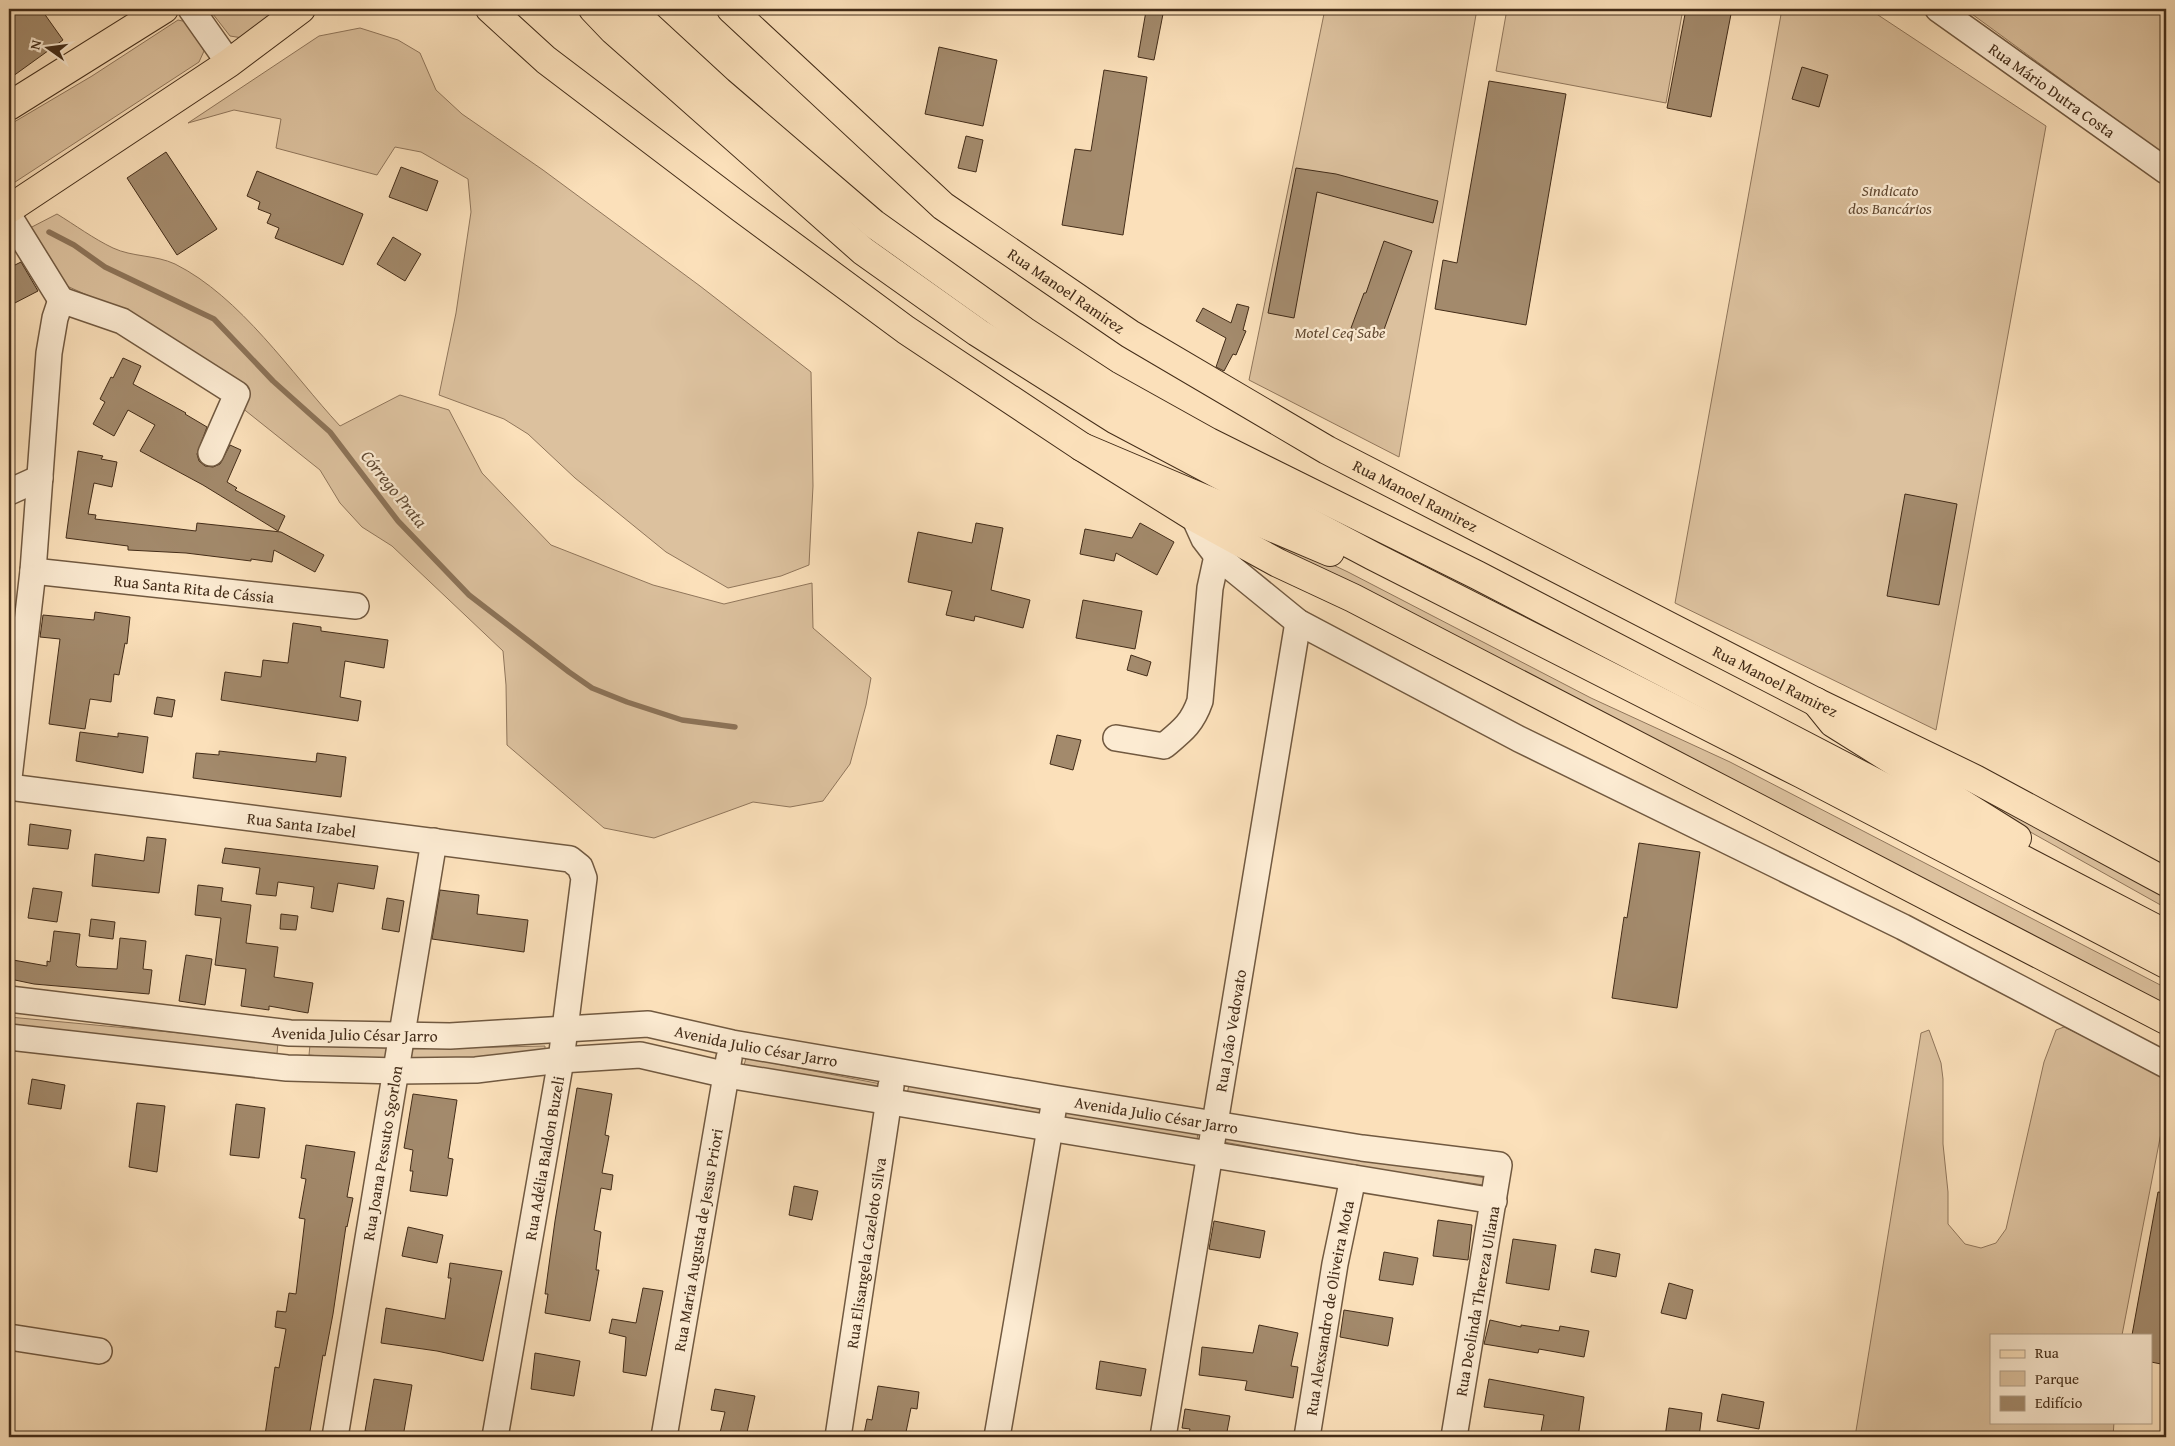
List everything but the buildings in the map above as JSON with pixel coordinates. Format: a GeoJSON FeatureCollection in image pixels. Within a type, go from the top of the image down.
{"type":"FeatureCollection","features":[{"type":"Feature","properties":{"kind":"main road"},"geometry":{"type":"LineString","coordinates":[[9,106],[164,9]]}},
{"type":"Feature","properties":{"kind":"main road"},"geometry":{"type":"LineString","coordinates":[[9,209],[229,63],[301,9]]}},
{"type":"Feature","properties":{"kind":"main road"},"geometry":{"type":"LineString","coordinates":[[490,9],[546,60],[748,214],[906,330],[1082,447],[1194,517],[1278,563],[1362,603],[2166,1020]]}},
{"type":"Feature","properties":{"kind":"main road"},"geometry":{"type":"LineString","coordinates":[[593,9],[614,30],[863,251],[977,332],[1116,420],[1373,556],[1793,770],[2166,964]]}},
{"type":"Feature","properties":{"kind":"main road"},"geometry":{"type":"LineString","coordinates":[[630,9],[719,91],[874,224],[1017,326],[1105,384],[1209,442],[1477,575],[2166,934]]}},
{"type":"Feature","properties":{"kind":"main road","name":"Rua Manoel Ramirez"},"geometry":{"type":"LineString","coordinates":[[731,9],[944,206],[1130,334],[1328,450],[1816,702],[1974,779],[2166,882]]}},
{"type":"Feature","properties":{"kind":"main road"},"geometry":{"type":"LineString","coordinates":[[1082,447],[1345,558],[1373,556]]}},
{"type":"Feature","properties":{"kind":"main road"},"geometry":{"type":"LineString","coordinates":[[1816,702],[1833,723],[2039,851],[2064,880]]}},
{"type":"Feature","properties":{"kind":"street"},"geometry":{"type":"LineString","coordinates":[[191,9],[229,63]]}},
{"type":"Feature","properties":{"kind":"street","name":"Rua Mário Dutra Costa"},"geometry":{"type":"LineString","coordinates":[[1938,9],[2166,171]]}},
{"type":"Feature","properties":{"kind":"street"},"geometry":{"type":"LineString","coordinates":[[9,216],[62,300],[122,321],[237,394],[211,453]]}},
{"type":"Feature","properties":{"kind":"street"},"geometry":{"type":"LineString","coordinates":[[9,778],[11,739],[33,571],[49,353],[55,318],[62,300]]}},
{"type":"Feature","properties":{"kind":"street"},"geometry":{"type":"LineString","coordinates":[[9,492],[40,478]]}},
{"type":"Feature","properties":{"kind":"street"},"geometry":{"type":"LineString","coordinates":[[1194,517],[1204,539],[1218,556],[1298,622],[1519,738],[1903,927],[2166,1065]]}},
{"type":"Feature","properties":{"kind":"street"},"geometry":{"type":"LineString","coordinates":[[1116,738],[1164,746],[1181,732],[1194,717],[1200,700],[1210,588],[1218,556]]}},
{"type":"Feature","properties":{"kind":"street","name":"Rua Santa Rita de Cássia"},"geometry":{"type":"LineString","coordinates":[[33,571],[356,606]]}},
{"type":"Feature","properties":{"kind":"street","name":"Rua João Vedovato"},"geometry":{"type":"LineString","coordinates":[[1163,1437],[1298,622]]}},
{"type":"Feature","properties":{"kind":"street","name":"Rua Santa Izabel"},"geometry":{"type":"LineString","coordinates":[[9,787],[570,859],[580,867],[584,878]]}},
{"type":"Feature","properties":{"kind":"street","name":"Rua Joana Pessuto Sgorlon"},"geometry":{"type":"LineString","coordinates":[[336,1437],[434,841]]}},
{"type":"Feature","properties":{"kind":"street","name":"Rua Adélia Baldon Buzeli"},"geometry":{"type":"LineString","coordinates":[[495,1437],[561,1060],[584,878]]}},
{"type":"Feature","properties":{"kind":"street","name":"Avenida Julio César Jarro"},"geometry":{"type":"LineString","coordinates":[[9,1000],[290,1033],[450,1036],[648,1024],[732,1043],[1054,1098],[1362,1148],[1499,1165]]}},
{"type":"Feature","properties":{"kind":"street"},"geometry":{"type":"LineString","coordinates":[[287,1068],[290,1033]]}},
{"type":"Feature","properties":{"kind":"street","name":"Avenida Julio César Jarro"},"geometry":{"type":"LineString","coordinates":[[9,1037],[287,1068],[397,1071],[476,1070],[561,1060],[640,1055],[727,1075],[1494,1201]]}},
{"type":"Feature","properties":{"kind":"street","name":"Rua Maria Augusta de Jesus Priori"},"geometry":{"type":"LineString","coordinates":[[664,1437],[732,1043]]}},
{"type":"Feature","properties":{"kind":"street","name":"Rua Elisangela Cazeloto Silva"},"geometry":{"type":"LineString","coordinates":[[838,1437],[889,1102],[892,1069]]}},
{"type":"Feature","properties":{"kind":"street"},"geometry":{"type":"LineString","coordinates":[[997,1437],[1052,1128],[1054,1098]]}},
{"type":"Feature","properties":{"kind":"street","name":"Rua Deolinda Thereza Uliana"},"geometry":{"type":"LineString","coordinates":[[1454,1437],[1499,1165]]}},
{"type":"Feature","properties":{"kind":"street","name":"Rua Alexsandro de Oliveira Mota"},"geometry":{"type":"LineString","coordinates":[[1307,1437],[1335,1264],[1353,1178]]}},
{"type":"Feature","properties":{"kind":"street"},"geometry":{"type":"LineString","coordinates":[[9,1337],[100,1351]]}},
{"type":"Feature","properties":{"kind":"green space"},"geometry":{"type":"Polygon","coordinates":[[[209,9],[289,9],[249,39],[230,36],[209,9]]]}},
{"type":"Feature","properties":{"kind":"green space","name":"Motel Ceq Sabe"},"geometry":{"type":"Polygon","coordinates":[[[1325,9],[1477,9],[1399,457],[1249,380],[1325,9]]]}},
{"type":"Feature","properties":{"kind":"green space"},"geometry":{"type":"Polygon","coordinates":[[[1507,9],[1683,9],[1666,103],[1496,71],[1507,9]]]}},
{"type":"Feature","properties":{"kind":"green space","name":"Sindicato dos Bancários"},"geometry":{"type":"Polygon","coordinates":[[[1782,9],[1869,9],[2046,126],[1936,730],[1675,603],[1782,9]]]}},
{"type":"Feature","properties":{"kind":"green space"},"geometry":{"type":"Polygon","coordinates":[[[1965,9],[2166,9],[2166,156],[1965,9]]]}},
{"type":"Feature","properties":{"kind":"green space"},"geometry":{"type":"Polygon","coordinates":[[[178,20],[187,22],[204,51],[199,62],[9,186],[9,125],[92,76],[178,20]]]}},
{"type":"Feature","properties":{"kind":"green space"},"geometry":{"type":"Polygon","coordinates":[[[360,28],[398,40],[420,53],[436,90],[462,114],[543,170],[700,286],[811,372],[813,486],[809,565],[781,576],[728,588],[666,552],[575,478],[528,434],[504,419],[439,395],[456,313],[471,212],[468,179],[421,152],[395,147],[377,175],[276,148],[281,119],[234,110],[188,123],[319,36],[360,28]]]}},
{"type":"Feature","properties":{"kind":"green space"},"geometry":{"type":"Polygon","coordinates":[[[57,214],[113,248],[168,261],[199,278],[222,296],[264,338],[340,426],[400,395],[449,410],[482,473],[551,545],[653,585],[724,604],[812,583],[813,628],[871,678],[866,705],[850,764],[823,801],[790,807],[753,802],[654,838],[604,828],[507,745],[506,685],[503,651],[392,546],[362,527],[340,503],[320,470],[118,309],[58,282],[28,229],[57,214]]]}},
{"type":"Feature","properties":{"kind":"green space"},"geometry":{"type":"Polygon","coordinates":[[[1218,517],[1291,545],[1348,572],[1591,698],[1730,762],[2166,988],[2166,1007],[1218,517]]]}},
{"type":"Feature","properties":{"kind":"green space"},"geometry":{"type":"Polygon","coordinates":[[[1889,748],[2166,893],[2166,908],[2000,815],[1889,748]]]}},
{"type":"Feature","properties":{"kind":"green space"},"geometry":{"type":"Polygon","coordinates":[[[9,1017],[278,1042],[277,1054],[9,1030],[9,1017]]]}},
{"type":"Feature","properties":{"kind":"green space"},"geometry":{"type":"Polygon","coordinates":[[[2064,1027],[2166,1076],[2166,1107],[2122,1334],[1990,1334],[1990,1424],[2114,1424],[2113,1437],[1855,1437],[1921,1033],[1929,1030],[1941,1063],[1943,1079],[1943,1144],[1948,1192],[1948,1224],[1965,1244],[1981,1248],[1996,1243],[2006,1229],[2044,1062],[2056,1030],[2064,1027]]]}},
{"type":"Feature","properties":{"kind":"green space"},"geometry":{"type":"Polygon","coordinates":[[[310,1045],[388,1048],[387,1062],[309,1055],[310,1045]]]}},
{"type":"Feature","properties":{"kind":"green space"},"geometry":{"type":"Polygon","coordinates":[[[545,1046],[545,1058],[407,1061],[407,1049],[545,1046]]]}},
{"type":"Feature","properties":{"kind":"green space"},"geometry":{"type":"Polygon","coordinates":[[[746,1058],[881,1084],[878,1096],[743,1069],[746,1058]]]}},
{"type":"Feature","properties":{"kind":"green space"},"geometry":{"type":"Polygon","coordinates":[[[909,1085],[1043,1110],[1042,1118],[907,1094],[909,1085]]]}},
{"type":"Feature","properties":{"kind":"green space"},"geometry":{"type":"Polygon","coordinates":[[[1063,1112],[1198,1132],[1197,1140],[1062,1120],[1063,1112]]]}},
{"type":"Feature","properties":{"kind":"green space"},"geometry":{"type":"Polygon","coordinates":[[[1226,1136],[1486,1178],[1484,1185],[1359,1167],[1224,1142],[1226,1136]]]}},
{"type":"Feature","properties":{"kind":"waterway","name":"Córrego Prata"},"geometry":{"type":"LineString","coordinates":[[49,232],[74,245],[105,267],[214,319],[273,381],[330,432],[398,521],[469,595],[569,672],[592,688],[627,702],[682,720],[735,727]]}}]}
